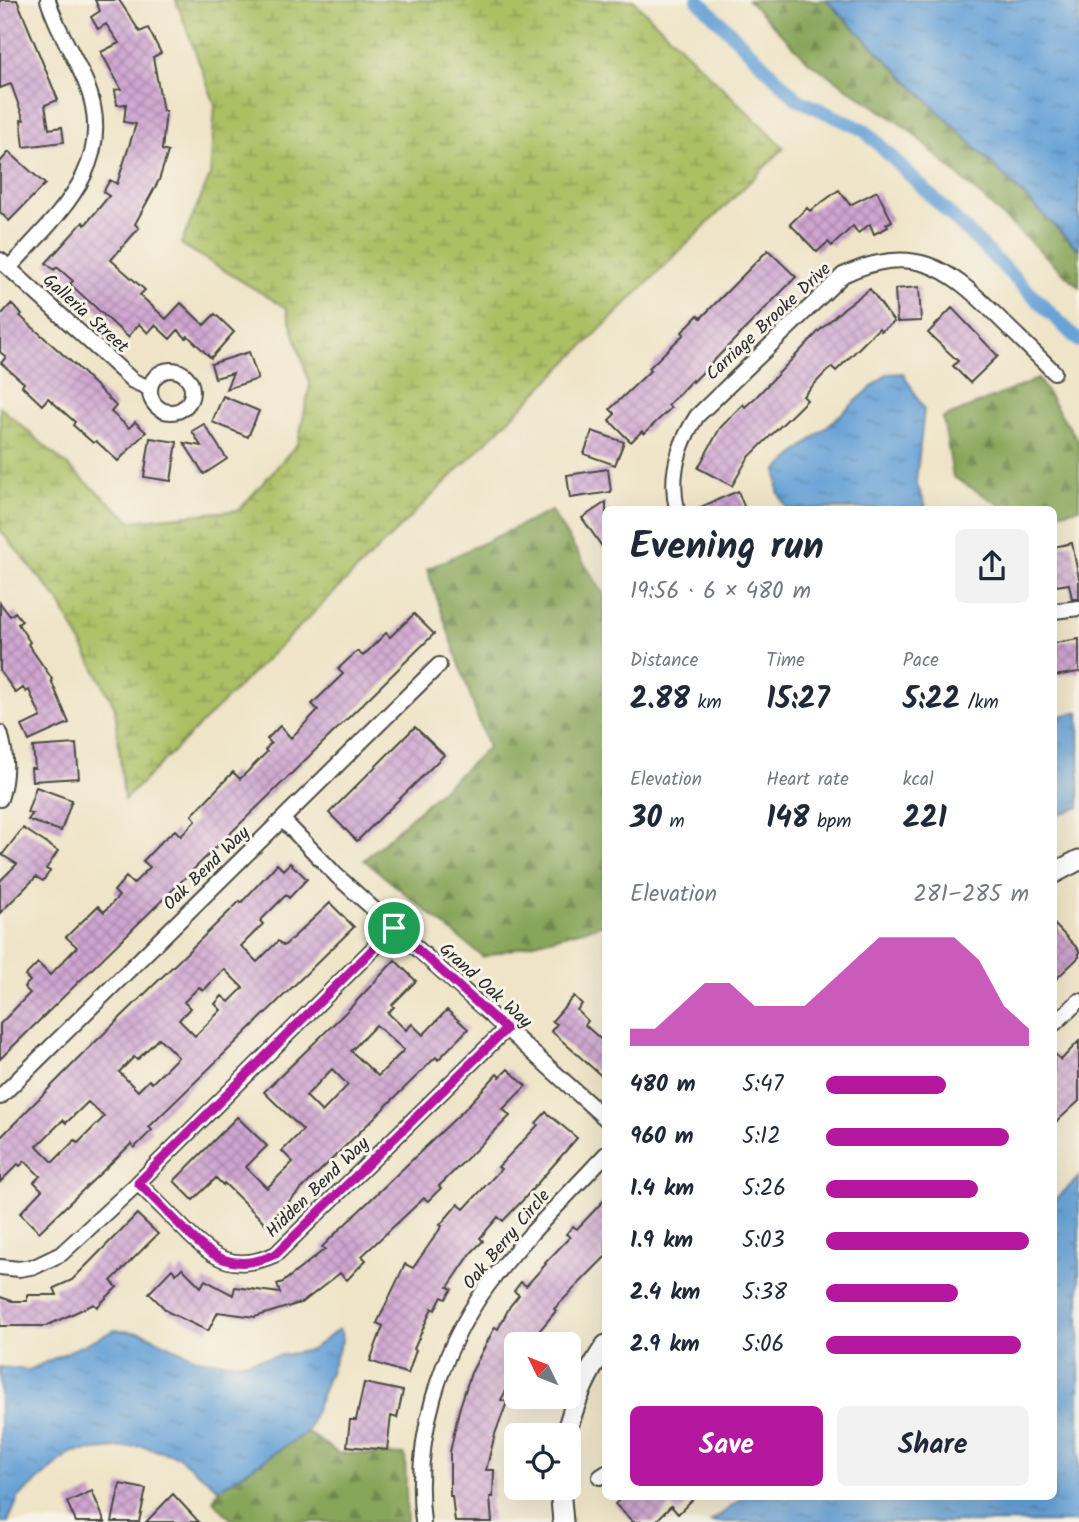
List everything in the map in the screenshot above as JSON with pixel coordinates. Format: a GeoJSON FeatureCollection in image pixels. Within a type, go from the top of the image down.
{"type":"FeatureCollection","features":[{"type":"Feature","properties":{"kind":"street"},"geometry":{"type":"LineString","coordinates":[[4,264],[77,190],[88,172],[93,153],[96,126],[93,104],[48,0]]}},
{"type":"Feature","properties":{"kind":"street","name":"Carriage Brooke Drive"},"geometry":{"type":"LineString","coordinates":[[677,506],[674,470],[686,433],[697,416],[843,275],[862,266],[898,260],[916,261],[951,274],[967,286],[1054,372]]}},
{"type":"Feature","properties":{"kind":"street","name":"Galleria Street"},"geometry":{"type":"LineString","coordinates":[[4,264],[133,381],[149,388]]}},
{"type":"Feature","properties":{"kind":"street"},"geometry":{"type":"LineString","coordinates":[[1057,611],[1079,608]]}},
{"type":"Feature","properties":{"kind":"street","name":"Oak Bend Way"},"geometry":{"type":"LineString","coordinates":[[0,1097],[439,665]]}},
{"type":"Feature","properties":{"kind":"street"},"geometry":{"type":"LineString","coordinates":[[0,733],[6,768],[0,799]]}},
{"type":"Feature","properties":{"kind":"street","name":"Grand Oak Way"},"geometry":{"type":"LineString","coordinates":[[283,820],[337,876],[602,1114]]}},
{"type":"Feature","properties":{"kind":"street"},"geometry":{"type":"LineString","coordinates":[[1057,871],[1079,860]]}},
{"type":"Feature","properties":{"kind":"street"},"geometry":{"type":"LineString","coordinates":[[0,1267],[19,1269],[36,1266],[61,1254],[138,1183],[394,928]]}},
{"type":"Feature","properties":{"kind":"street"},"geometry":{"type":"LineString","coordinates":[[1057,1021],[1079,1001]]}},
{"type":"Feature","properties":{"kind":"street","name":"Hidden Bend Way"},"geometry":{"type":"LineString","coordinates":[[138,1183],[208,1253],[233,1262],[262,1261],[276,1254],[506,1029]]}},
{"type":"Feature","properties":{"kind":"street","name":"Oak Berry Circle"},"geometry":{"type":"LineString","coordinates":[[423,1522],[421,1475],[425,1439],[434,1399],[452,1348],[468,1316],[488,1286],[602,1158]]}},
{"type":"Feature","properties":{"kind":"street"},"geometry":{"type":"LineString","coordinates":[[569,1423],[584,1380],[602,1351]]}},
{"type":"Feature","properties":{"kind":"street"},"geometry":{"type":"LineString","coordinates":[[561,1500],[563,1522]]}},
{"type":"Feature","properties":{"kind":"green space"},"geometry":{"type":"Polygon","coordinates":[[[176,0],[633,0],[784,148],[124,800],[115,707],[59,601],[0,530],[0,407],[131,521],[239,510],[298,443],[310,385],[286,308],[181,244],[210,176],[215,105],[176,0]]]}},
{"type":"Feature","properties":{"kind":"green space"},"geometry":{"type":"Polygon","coordinates":[[[748,0],[826,0],[1079,250],[1079,287],[908,129],[809,62],[748,0]]]}},
{"type":"Feature","properties":{"kind":"green space"},"geometry":{"type":"Polygon","coordinates":[[[1038,379],[1079,442],[1079,508],[1057,513],[1057,506],[1002,506],[953,477],[943,418],[1038,379]]]}},
{"type":"Feature","properties":{"kind":"green space"},"geometry":{"type":"Polygon","coordinates":[[[551,511],[602,591],[602,925],[483,957],[364,860],[488,748],[427,569],[551,511]]]}},
{"type":"Feature","properties":{"kind":"green space"},"geometry":{"type":"Polygon","coordinates":[[[307,1432],[338,1453],[405,1455],[407,1522],[234,1522],[213,1501],[219,1489],[307,1432]]]}},
{"type":"Feature","properties":{"kind":"water"},"geometry":{"type":"Polygon","coordinates":[[[826,0],[1079,0],[1079,250],[826,0]]]}},
{"type":"Feature","properties":{"kind":"water"},"geometry":{"type":"Polygon","coordinates":[[[903,373],[924,409],[916,482],[926,506],[785,506],[778,492],[777,470],[887,374],[903,373]]]}},
{"type":"Feature","properties":{"kind":"water"},"geometry":{"type":"Polygon","coordinates":[[[1079,712],[1079,807],[1057,816],[1057,716],[1079,712]]]}},
{"type":"Feature","properties":{"kind":"water"},"geometry":{"type":"Polygon","coordinates":[[[1079,1177],[1079,1522],[711,1522],[740,1500],[1057,1500],[1057,1198],[1079,1177]]]}},
{"type":"Feature","properties":{"kind":"water"},"geometry":{"type":"Polygon","coordinates":[[[339,1329],[343,1338],[307,1432],[219,1489],[177,1456],[140,1446],[72,1452],[19,1497],[8,1522],[0,1522],[0,1367],[29,1370],[115,1330],[143,1333],[198,1359],[237,1363],[311,1350],[339,1329]]]}},
{"type":"Feature","properties":{"kind":"building"},"geometry":{"type":"Polygon","coordinates":[[[0,0],[17,0],[58,100],[45,105],[49,129],[62,127],[64,142],[24,147],[21,120],[24,120],[11,84],[0,88],[0,0]]]}},
{"type":"Feature","properties":{"kind":"building"},"geometry":{"type":"Polygon","coordinates":[[[95,0],[119,0],[140,32],[148,28],[161,53],[153,57],[163,111],[166,111],[162,150],[168,152],[159,180],[135,224],[139,228],[111,260],[145,290],[140,295],[166,319],[181,303],[204,325],[215,314],[234,332],[211,358],[178,330],[170,339],[155,325],[148,333],[139,324],[128,337],[70,284],[73,281],[57,267],[54,270],[46,263],[83,222],[85,225],[109,196],[103,192],[110,180],[117,184],[136,124],[124,122],[126,104],[117,105],[115,90],[121,89],[101,52],[119,43],[106,24],[98,29],[91,17],[100,11],[95,0]]]}},
{"type":"Feature","properties":{"kind":"building"},"geometry":{"type":"Polygon","coordinates":[[[9,152],[45,184],[9,221],[0,212],[0,162],[9,152]]]}},
{"type":"Feature","properties":{"kind":"building"},"geometry":{"type":"Polygon","coordinates":[[[839,190],[850,205],[877,191],[892,221],[886,224],[888,227],[874,234],[870,224],[858,233],[853,226],[832,246],[828,242],[817,252],[790,224],[807,208],[810,211],[839,190]]]}},
{"type":"Feature","properties":{"kind":"building"},"geometry":{"type":"Polygon","coordinates":[[[768,250],[796,277],[668,405],[671,408],[644,434],[642,431],[631,442],[609,420],[615,414],[610,409],[651,370],[649,368],[684,334],[682,332],[698,315],[701,318],[768,250]]]}},
{"type":"Feature","properties":{"kind":"building"},"geometry":{"type":"Polygon","coordinates":[[[919,287],[921,321],[897,322],[895,289],[919,287]]]}},
{"type":"Feature","properties":{"kind":"building"},"geometry":{"type":"Polygon","coordinates":[[[870,289],[894,322],[881,331],[879,328],[836,371],[832,367],[826,372],[803,396],[807,400],[748,458],[732,486],[698,468],[720,428],[743,404],[745,407],[819,331],[870,289]]]}},
{"type":"Feature","properties":{"kind":"building"},"geometry":{"type":"Polygon","coordinates":[[[11,304],[22,314],[20,316],[116,406],[111,412],[129,428],[135,422],[146,432],[118,461],[73,425],[75,422],[48,398],[42,405],[22,386],[24,383],[1,363],[6,357],[0,352],[0,316],[11,304]]]}},
{"type":"Feature","properties":{"kind":"building"},"geometry":{"type":"Polygon","coordinates":[[[952,308],[998,356],[970,383],[953,366],[958,361],[928,333],[952,308]]]}},
{"type":"Feature","properties":{"kind":"building"},"geometry":{"type":"Polygon","coordinates":[[[249,352],[258,379],[226,389],[233,373],[215,378],[211,364],[249,352]]]}},
{"type":"Feature","properties":{"kind":"building"},"geometry":{"type":"Polygon","coordinates":[[[223,396],[259,411],[248,437],[212,422],[223,396]]]}},
{"type":"Feature","properties":{"kind":"building"},"geometry":{"type":"Polygon","coordinates":[[[204,424],[227,459],[204,474],[184,443],[201,446],[192,431],[204,424]]]}},
{"type":"Feature","properties":{"kind":"building"},"geometry":{"type":"Polygon","coordinates":[[[592,431],[624,442],[615,465],[584,454],[592,431]]]}},
{"type":"Feature","properties":{"kind":"building"},"geometry":{"type":"Polygon","coordinates":[[[150,438],[177,442],[171,481],[144,477],[150,438]]]}},
{"type":"Feature","properties":{"kind":"building"},"geometry":{"type":"Polygon","coordinates":[[[608,469],[611,492],[570,498],[567,475],[608,469]]]}},
{"type":"Feature","properties":{"kind":"building"},"geometry":{"type":"Polygon","coordinates":[[[738,491],[744,506],[703,506],[738,491]]]}},
{"type":"Feature","properties":{"kind":"building"},"geometry":{"type":"Polygon","coordinates":[[[606,502],[606,506],[602,506],[602,546],[582,518],[606,502]]]}},
{"type":"Feature","properties":{"kind":"building"},"geometry":{"type":"Polygon","coordinates":[[[1072,543],[1079,579],[1079,599],[1072,599],[1069,584],[1057,586],[1057,546],[1072,543]]]}},
{"type":"Feature","properties":{"kind":"building"},"geometry":{"type":"Polygon","coordinates":[[[0,603],[10,616],[15,612],[22,621],[18,624],[52,679],[69,723],[29,741],[22,726],[41,717],[29,690],[26,692],[23,688],[16,693],[0,671],[0,603]]]}},
{"type":"Feature","properties":{"kind":"building"},"geometry":{"type":"Polygon","coordinates":[[[414,614],[434,634],[0,1059],[0,1024],[30,993],[24,987],[30,981],[25,976],[38,963],[50,975],[77,947],[66,937],[98,906],[104,912],[119,896],[114,891],[126,877],[133,884],[150,867],[143,861],[162,841],[175,830],[181,836],[196,820],[192,815],[233,772],[240,779],[267,752],[265,750],[271,743],[267,739],[280,726],[291,738],[318,710],[312,704],[343,674],[338,669],[357,651],[363,656],[386,633],[390,637],[414,614]]]}},
{"type":"Feature","properties":{"kind":"building"},"geometry":{"type":"Polygon","coordinates":[[[1079,639],[1079,672],[1057,676],[1057,643],[1079,639]]]}},
{"type":"Feature","properties":{"kind":"building"},"geometry":{"type":"Polygon","coordinates":[[[415,727],[444,755],[357,841],[329,813],[415,727]]]}},
{"type":"Feature","properties":{"kind":"building"},"geometry":{"type":"Polygon","coordinates":[[[76,744],[79,778],[32,781],[31,768],[35,768],[33,747],[76,744]]]}},
{"type":"Feature","properties":{"kind":"building"},"geometry":{"type":"Polygon","coordinates":[[[36,787],[72,800],[61,831],[28,820],[32,814],[27,813],[36,787]]]}},
{"type":"Feature","properties":{"kind":"building"},"geometry":{"type":"Polygon","coordinates":[[[23,828],[58,851],[46,869],[50,871],[43,881],[36,877],[0,913],[0,881],[17,864],[2,855],[23,828]]]}},
{"type":"Feature","properties":{"kind":"building"},"geometry":{"type":"Polygon","coordinates":[[[290,863],[307,879],[289,898],[286,895],[260,921],[263,924],[241,946],[257,962],[278,941],[284,946],[330,903],[354,927],[149,1127],[152,1130],[134,1148],[131,1144],[39,1232],[20,1213],[42,1190],[34,1182],[40,1176],[25,1161],[20,1166],[18,1164],[0,1182],[0,1138],[240,901],[241,903],[277,864],[283,870],[290,863]],[[224,969],[203,991],[199,987],[184,1002],[190,1008],[179,1020],[195,1036],[221,1010],[215,1004],[222,996],[229,1002],[243,988],[224,969]],[[159,1038],[137,1060],[134,1057],[119,1072],[138,1091],[149,1080],[152,1083],[178,1057],[159,1038]],[[88,1102],[66,1123],[63,1120],[37,1146],[53,1162],[75,1140],[78,1143],[104,1117],[88,1102]]]}},
{"type":"Feature","properties":{"kind":"building"},"geometry":{"type":"Polygon","coordinates":[[[1057,927],[1079,950],[1079,957],[1057,978],[1057,927]]]}},
{"type":"Feature","properties":{"kind":"building"},"geometry":{"type":"Polygon","coordinates":[[[395,960],[416,981],[392,1005],[394,1007],[388,1013],[406,1030],[412,1024],[423,1035],[447,1010],[468,1029],[266,1224],[216,1178],[193,1200],[174,1181],[237,1117],[267,1146],[246,1167],[267,1188],[293,1162],[282,1151],[303,1130],[264,1092],[395,960]],[[376,1025],[351,1051],[378,1076],[404,1050],[376,1025]],[[332,1069],[306,1096],[322,1112],[348,1085],[332,1069]]]}},
{"type":"Feature","properties":{"kind":"building"},"geometry":{"type":"Polygon","coordinates":[[[574,996],[582,1004],[577,1010],[588,1021],[585,1025],[602,1040],[602,1076],[551,1031],[557,1024],[552,1021],[574,996]]]}},
{"type":"Feature","properties":{"kind":"building"},"geometry":{"type":"Polygon","coordinates":[[[1079,1041],[1079,1101],[1057,1121],[1057,1056],[1061,1060],[1079,1041]]]}},
{"type":"Feature","properties":{"kind":"building"},"geometry":{"type":"Polygon","coordinates":[[[508,1069],[526,1086],[503,1109],[510,1116],[439,1186],[441,1188],[428,1201],[424,1198],[362,1256],[366,1260],[347,1280],[340,1273],[303,1302],[255,1317],[218,1312],[208,1331],[168,1312],[149,1293],[172,1269],[176,1274],[182,1268],[201,1287],[205,1280],[233,1295],[235,1287],[280,1293],[277,1284],[325,1249],[322,1247],[464,1110],[497,1074],[500,1077],[508,1069]]]}},
{"type":"Feature","properties":{"kind":"building"},"geometry":{"type":"Polygon","coordinates":[[[546,1112],[577,1138],[503,1221],[498,1217],[480,1238],[483,1241],[448,1287],[452,1289],[446,1299],[442,1297],[435,1310],[432,1308],[414,1349],[416,1350],[408,1374],[370,1361],[383,1326],[377,1323],[405,1264],[413,1268],[442,1226],[440,1225],[458,1204],[464,1209],[501,1169],[498,1167],[538,1125],[536,1123],[546,1112]]]}},
{"type":"Feature","properties":{"kind":"building"},"geometry":{"type":"Polygon","coordinates":[[[602,1202],[602,1260],[554,1309],[556,1311],[539,1332],[504,1332],[504,1394],[501,1400],[504,1401],[504,1409],[486,1470],[494,1470],[493,1497],[490,1497],[492,1522],[455,1522],[450,1496],[450,1452],[471,1373],[495,1327],[498,1329],[519,1295],[514,1291],[521,1282],[526,1286],[546,1264],[570,1237],[566,1234],[573,1226],[577,1229],[602,1202]]]}},
{"type":"Feature","properties":{"kind":"building"},"geometry":{"type":"Polygon","coordinates":[[[137,1214],[158,1234],[111,1281],[117,1287],[97,1307],[94,1304],[46,1326],[0,1326],[0,1297],[12,1301],[27,1301],[27,1295],[57,1295],[54,1288],[72,1280],[137,1214]]]}},
{"type":"Feature","properties":{"kind":"building"},"geometry":{"type":"Polygon","coordinates":[[[364,1383],[403,1391],[397,1418],[391,1416],[387,1450],[347,1446],[350,1420],[356,1420],[364,1383]]]}},
{"type":"Feature","properties":{"kind":"building"},"geometry":{"type":"Polygon","coordinates":[[[120,1484],[146,1489],[139,1522],[112,1522],[120,1484]]]}},
{"type":"Feature","properties":{"kind":"building"},"geometry":{"type":"Polygon","coordinates":[[[92,1491],[105,1522],[76,1522],[67,1502],[92,1491]]]}},
{"type":"Feature","properties":{"kind":"building"},"geometry":{"type":"Polygon","coordinates":[[[173,1494],[199,1522],[146,1522],[173,1494]]]}},
{"type":"Feature","properties":{"kind":"building"},"geometry":{"type":"Polygon","coordinates":[[[619,1500],[692,1500],[678,1514],[671,1506],[655,1522],[633,1522],[615,1504],[619,1500]]]}},
{"type":"Feature","properties":{"kind":"waterway"},"geometry":{"type":"LineString","coordinates":[[698,0],[797,99],[864,130],[1079,341]]}},
{"type":"Feature","properties":{"kind":"route"},"geometry":{"type":"LineString","coordinates":[[394,928],[506,1029],[276,1254],[262,1261],[247,1263],[221,1259],[208,1253],[138,1183],[394,928]]}}]}
